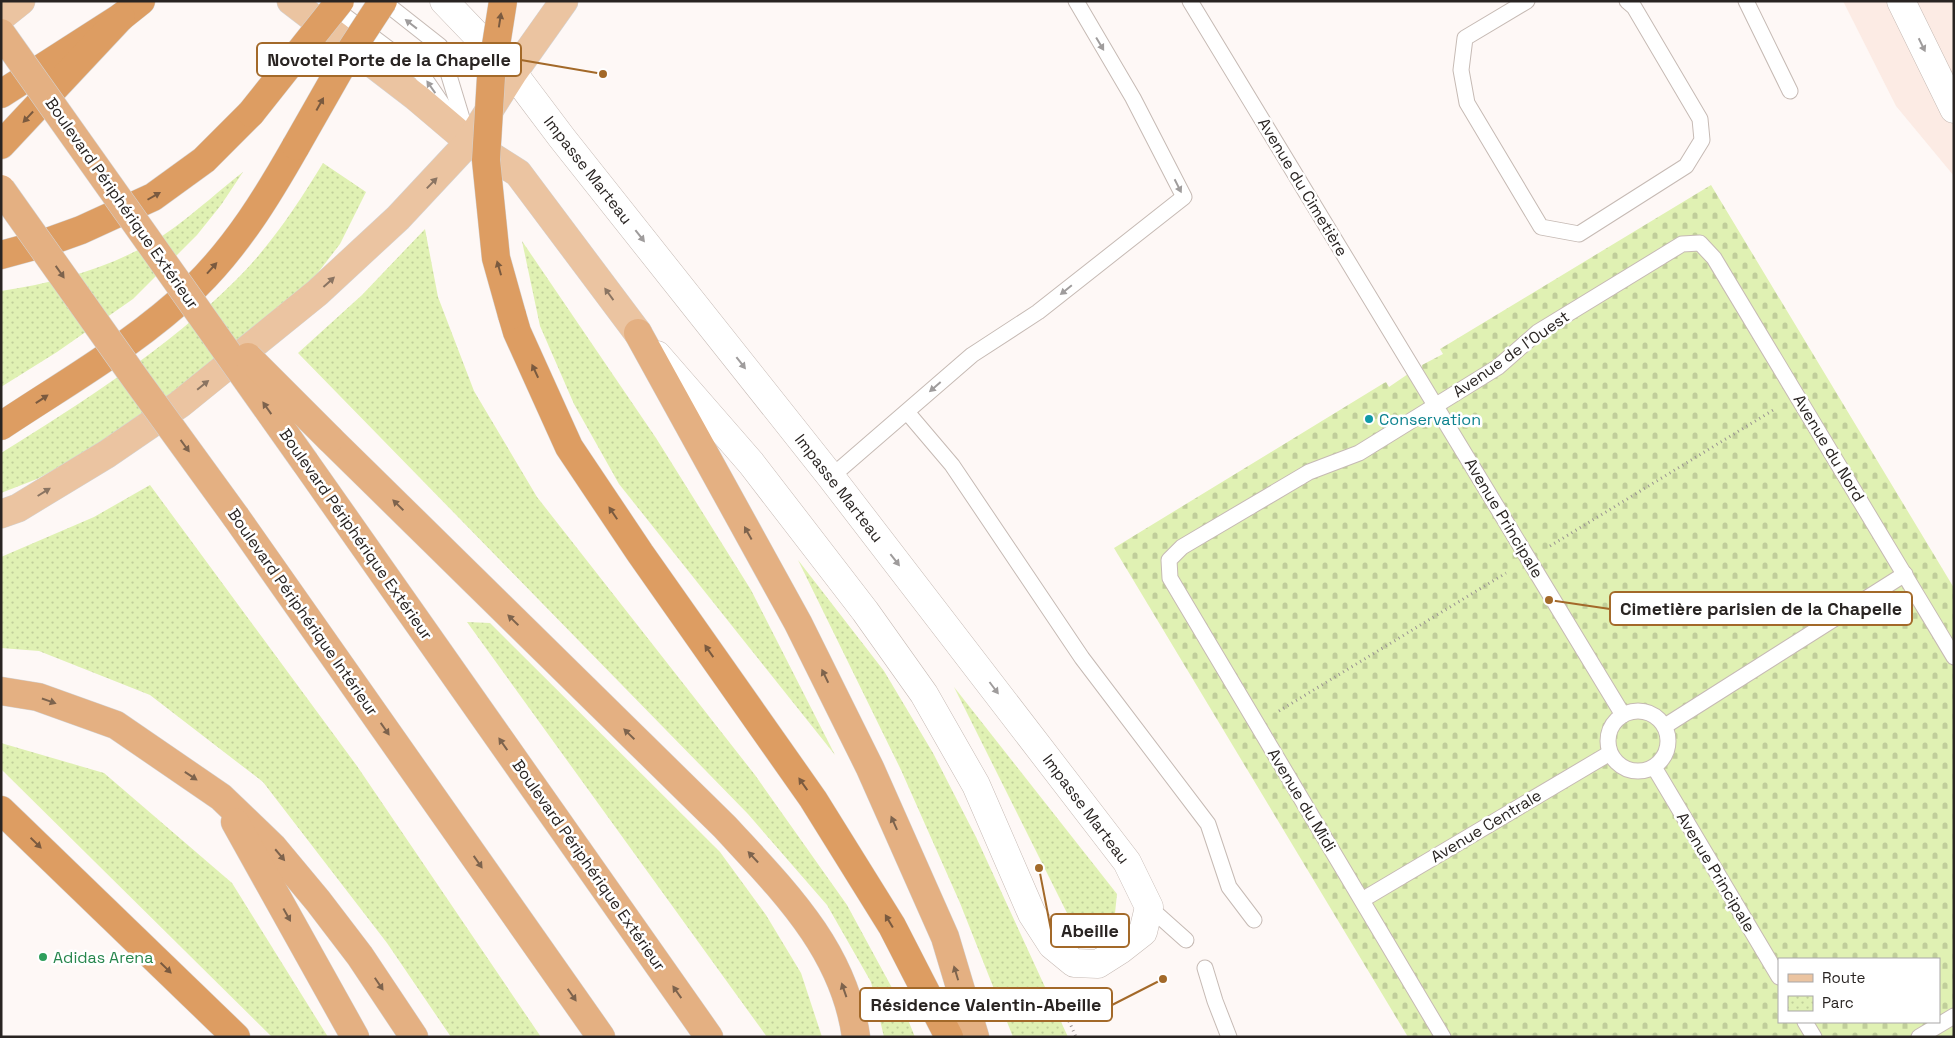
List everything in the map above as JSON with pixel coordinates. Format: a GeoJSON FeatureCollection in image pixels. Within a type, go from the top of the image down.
{"type":"FeatureCollection","features":[{"type":"Feature","properties":{"kind":"highway"},"geometry":{"type":"LineString","coordinates":[[1,255],[45,244],[153,197],[204,160],[251,113],[340,1]]}},
{"type":"Feature","properties":{"kind":"highway"},"geometry":{"type":"LineString","coordinates":[[1,426],[141,333],[195,287],[231,247],[264,202],[349,53],[383,1]]}},
{"type":"Feature","properties":{"kind":"highway"},"geometry":{"type":"LineString","coordinates":[[503,1],[491,77],[486,160],[496,258],[517,332],[570,447],[640,554],[813,799],[892,926],[949,1037]]}},
{"type":"Feature","properties":{"kind":"highway"},"geometry":{"type":"LineString","coordinates":[[1,94],[131,9]]}},
{"type":"Feature","properties":{"kind":"highway"},"geometry":{"type":"LineString","coordinates":[[1,145],[131,9]]}},
{"type":"Feature","properties":{"kind":"highway","name":"Boulevard Périphérique Extérieur"},"geometry":{"type":"LineString","coordinates":[[1,32],[306,462],[709,1037]]}},
{"type":"Feature","properties":{"kind":"highway","name":"Boulevard Périphérique Intérieur"},"geometry":{"type":"LineString","coordinates":[[1,189],[236,517],[601,1037]]}},
{"type":"Feature","properties":{"kind":"highway"},"geometry":{"type":"LineString","coordinates":[[194,304],[724,827],[774,880],[802,912],[826,948],[843,985],[854,1018],[856,1037]]}},
{"type":"Feature","properties":{"kind":"highway"},"geometry":{"type":"LineString","coordinates":[[638,333],[798,623],[870,768],[945,937],[975,1037]]}},
{"type":"Feature","properties":{"kind":"highway"},"geometry":{"type":"LineString","coordinates":[[1,691],[38,697],[116,725],[220,796],[273,847],[318,901],[360,956],[414,1037]]}},
{"type":"Feature","properties":{"kind":"highway"},"geometry":{"type":"LineString","coordinates":[[220,796],[355,1037]]}},
{"type":"Feature","properties":{"kind":"highway"},"geometry":{"type":"LineString","coordinates":[[1,810],[236,1037]]}},
{"type":"Feature","properties":{"kind":"main road"},"geometry":{"type":"LineString","coordinates":[[1,17],[20,1]]}},
{"type":"Feature","properties":{"kind":"main road"},"geometry":{"type":"LineString","coordinates":[[291,1],[416,97],[469,142],[518,173],[638,333]]}},
{"type":"Feature","properties":{"kind":"main road"},"geometry":{"type":"LineString","coordinates":[[1,514],[18,508],[180,404],[324,286],[398,218],[469,142],[513,73],[534,46],[564,1]]}},
{"type":"Feature","properties":{"kind":"street","name":"Impasse Marteau"},"geometry":{"type":"LineString","coordinates":[[444,1],[513,73],[562,138],[831,477],[1127,862],[1149,907]]}},
{"type":"Feature","properties":{"kind":"street"},"geometry":{"type":"LineString","coordinates":[[1900,1],[1954,109]]}},
{"type":"Feature","properties":{"kind":"street"},"geometry":{"type":"LineString","coordinates":[[638,333],[750,463],[865,611],[924,694],[976,785],[1032,914],[1052,945],[1074,962],[1098,964],[1143,932],[1149,907]]}},
{"type":"Feature","properties":{"kind":"lane"},"geometry":{"type":"LineString","coordinates":[[326,1],[421,73],[469,142]]}},
{"type":"Feature","properties":{"kind":"lane"},"geometry":{"type":"LineString","coordinates":[[383,1],[440,46],[469,142]]}},
{"type":"Feature","properties":{"kind":"lane"},"geometry":{"type":"LineString","coordinates":[[831,477],[972,355],[1038,312],[1184,196],[1133,98],[1076,1]]}},
{"type":"Feature","properties":{"kind":"lane","name":"Avenue du Cimetière"},"geometry":{"type":"LineString","coordinates":[[1190,1],[1416,372]]}},
{"type":"Feature","properties":{"kind":"lane"},"geometry":{"type":"LineString","coordinates":[[1527,1],[1465,38],[1461,70],[1467,103],[1541,227],[1579,234],[1686,166],[1702,140],[1700,119],[1634,6],[1627,1]]}},
{"type":"Feature","properties":{"kind":"lane"},"geometry":{"type":"LineString","coordinates":[[1746,1],[1790,91]]}},
{"type":"Feature","properties":{"kind":"lane","name":"Avenue de l'Ouest"},"geometry":{"type":"LineString","coordinates":[[1169,560],[1182,547],[1309,472],[1360,453],[1498,367],[1538,332],[1682,244],[1700,243]]}},
{"type":"Feature","properties":{"kind":"lane","name":"Avenue du Nord"},"geometry":{"type":"LineString","coordinates":[[1700,243],[1714,258],[1954,656]]}},
{"type":"Feature","properties":{"kind":"lane","name":"Avenue Principale"},"geometry":{"type":"LineString","coordinates":[[1416,372],[1623,715]]}},
{"type":"Feature","properties":{"kind":"lane"},"geometry":{"type":"LineString","coordinates":[[907,412],[952,465],[1082,658],[1208,824],[1229,887],[1254,920]]}},
{"type":"Feature","properties":{"kind":"lane","name":"Avenue du Midi"},"geometry":{"type":"LineString","coordinates":[[1169,560],[1170,578],[1443,1037]]}},
{"type":"Feature","properties":{"kind":"lane"},"geometry":{"type":"LineString","coordinates":[[1665,726],[1904,574]]}},
{"type":"Feature","properties":{"kind":"lane"},"geometry":{"type":"LineString","coordinates":[[1632,712],[1651,713],[1665,726],[1668,734],[1666,753],[1654,767],[1634,771],[1624,768],[1610,753],[1609,736],[1611,727],[1623,715],[1632,712]]}},
{"type":"Feature","properties":{"kind":"lane","name":"Avenue Centrale"},"geometry":{"type":"LineString","coordinates":[[1362,900],[1610,753]]}},
{"type":"Feature","properties":{"kind":"lane","name":"Avenue Principale"},"geometry":{"type":"LineString","coordinates":[[1654,767],[1778,975]]}},
{"type":"Feature","properties":{"kind":"lane"},"geometry":{"type":"LineString","coordinates":[[1149,907],[1186,940]]}},
{"type":"Feature","properties":{"kind":"lane"},"geometry":{"type":"LineString","coordinates":[[1205,968],[1229,1037]]}},
{"type":"Feature","properties":{"kind":"lane"},"geometry":{"type":"LineString","coordinates":[[1919,1037],[1954,1016]]}},
{"type":"Feature","properties":{"kind":"lane"},"geometry":{"type":"LineString","coordinates":[[1806,1023],[1814,1037]]}},
{"type":"Feature","properties":{"kind":"shaded area"},"geometry":{"type":"Polygon","coordinates":[[[1843,1],[1954,1],[1954,176],[1896,106],[1843,1]]]}},
{"type":"Feature","properties":{"kind":"green space"},"geometry":{"type":"Polygon","coordinates":[[[323,163],[366,192],[340,244],[310,283],[272,323],[116,436],[37,479],[1,493],[1,453],[124,373],[183,328],[210,304],[237,279],[273,238],[323,163]]]}},
{"type":"Feature","properties":{"kind":"green space"},"geometry":{"type":"Polygon","coordinates":[[[243,172],[221,205],[197,235],[133,299],[57,352],[1,387],[1,291],[70,277],[135,251],[175,227],[243,172]]]}},
{"type":"Feature","properties":{"kind":"green space"},"geometry":{"type":"Polygon","coordinates":[[[1711,185],[1954,588],[1954,1037],[1408,1037],[1114,548],[1384,383],[1386,382],[1389,387],[1408,374],[1410,376],[1422,365],[1443,354],[1440,349],[1711,185]]]}},
{"type":"Feature","properties":{"kind":"green space"},"geometry":{"type":"Polygon","coordinates":[[[425,229],[438,297],[474,391],[537,497],[755,775],[847,905],[904,1010],[915,1037],[884,1037],[871,982],[827,905],[748,814],[298,353],[362,295],[425,229]]]}},
{"type":"Feature","properties":{"kind":"green space"},"geometry":{"type":"Polygon","coordinates":[[[522,241],[656,438],[751,590],[835,755],[619,484],[574,404],[540,326],[522,241]]]}},
{"type":"Feature","properties":{"kind":"green space"},"geometry":{"type":"Polygon","coordinates":[[[150,485],[357,766],[541,1037],[451,1037],[387,943],[263,782],[150,695],[39,651],[1,648],[1,557],[94,517],[150,485]]]}},
{"type":"Feature","properties":{"kind":"green space"},"geometry":{"type":"Polygon","coordinates":[[[798,560],[884,671],[933,753],[976,837],[1068,1037],[1013,1037],[960,903],[901,770],[798,560]]]}},
{"type":"Feature","properties":{"kind":"green space"},"geometry":{"type":"Polygon","coordinates":[[[467,622],[490,623],[720,852],[766,915],[801,973],[822,1037],[767,1037],[467,622]]]}},
{"type":"Feature","properties":{"kind":"green space"},"geometry":{"type":"Polygon","coordinates":[[[954,687],[1117,894],[1114,923],[1087,932],[1068,915],[954,687]]]}},
{"type":"Feature","properties":{"kind":"green space"},"geometry":{"type":"Polygon","coordinates":[[[1,743],[104,773],[232,883],[328,1037],[272,1037],[1,769],[1,743]]]}},
{"type":"Feature","properties":{"kind":"place","name":"Novotel Porte de la Chapelle"},"geometry":{"type":"Point","coordinates":[603,74]}},
{"type":"Feature","properties":{"kind":"place","name":"Conservation"},"geometry":{"type":"Point","coordinates":[1369,419]}},
{"type":"Feature","properties":{"kind":"place","name":"Cimetière parisien de la Chapelle"},"geometry":{"type":"Point","coordinates":[1549,600]}},
{"type":"Feature","properties":{"kind":"place","name":"Abeille"},"geometry":{"type":"Point","coordinates":[1039,868]}},
{"type":"Feature","properties":{"kind":"place","name":"Adidas Arena"},"geometry":{"type":"Point","coordinates":[43,957]}},
{"type":"Feature","properties":{"kind":"place","name":"Résidence Valentin-Abeille"},"geometry":{"type":"Point","coordinates":[1163,979]}}]}
